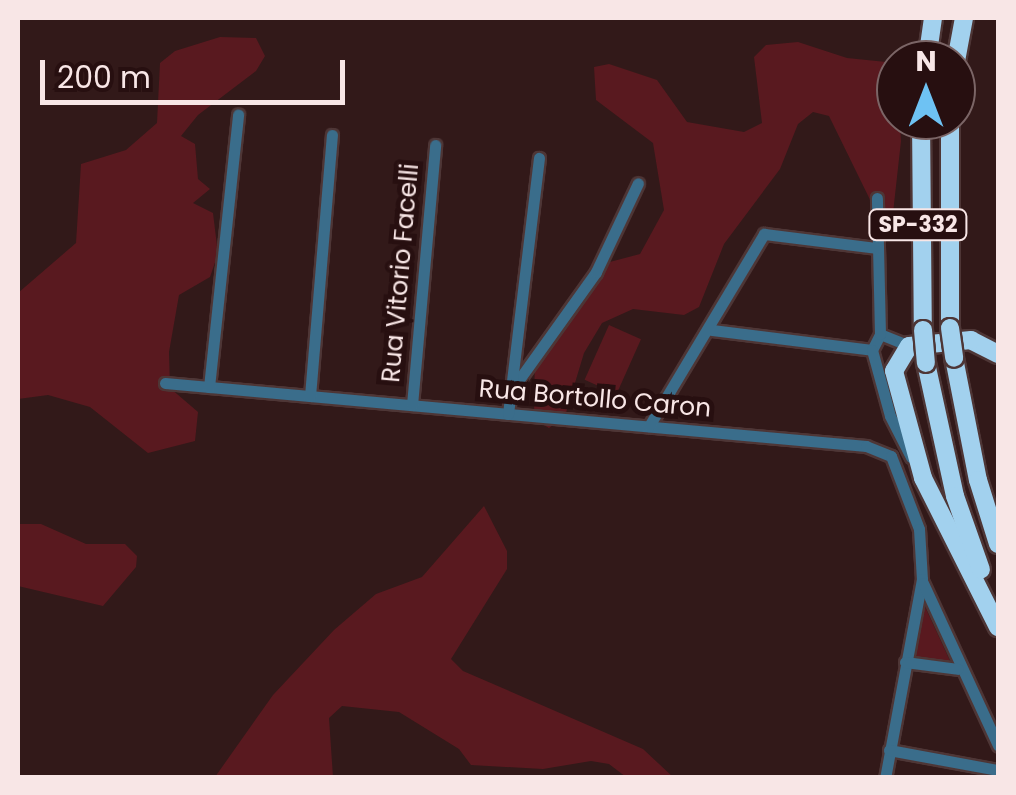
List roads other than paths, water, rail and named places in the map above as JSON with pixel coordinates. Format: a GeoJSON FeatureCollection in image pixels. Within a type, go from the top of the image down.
{"type":"FeatureCollection","features":[{"type":"Feature","properties":{"kind":"highway","name":"SP-332"},"geometry":{"type":"LineString","coordinates":[[921,140],[926,363],[956,496],[998,623]]}},
{"type":"Feature","properties":{"kind":"highway","name":"SP-332"},"geometry":{"type":"LineString","coordinates":[[950,140],[950,328],[978,480],[998,544]]}},
{"type":"Feature","properties":{"kind":"highway"},"geometry":{"type":"LineString","coordinates":[[998,354],[971,340],[909,346],[894,371],[923,478],[998,623]]}},
{"type":"Feature","properties":{"kind":"street"},"geometry":{"type":"LineString","coordinates":[[209,387],[238,115]]}},
{"type":"Feature","properties":{"kind":"street"},"geometry":{"type":"LineString","coordinates":[[310,396],[332,135]]}},
{"type":"Feature","properties":{"kind":"street","name":"Rua Vitorio Facelli"},"geometry":{"type":"LineString","coordinates":[[412,405],[436,145]]}},
{"type":"Feature","properties":{"kind":"street"},"geometry":{"type":"LineString","coordinates":[[508,414],[538,158]]}},
{"type":"Feature","properties":{"kind":"street"},"geometry":{"type":"LineString","coordinates":[[511,390],[596,272],[638,183]]}},
{"type":"Feature","properties":{"kind":"street"},"geometry":{"type":"LineString","coordinates":[[876,198],[880,334],[872,350],[890,416],[923,478]]}},
{"type":"Feature","properties":{"kind":"street"},"geometry":{"type":"LineString","coordinates":[[650,426],[712,330],[759,240],[778,232],[876,248]]}},
{"type":"Feature","properties":{"kind":"street"},"geometry":{"type":"LineString","coordinates":[[712,330],[872,350]]}},
{"type":"Feature","properties":{"kind":"street"},"geometry":{"type":"LineString","coordinates":[[880,334],[909,346]]}},
{"type":"Feature","properties":{"kind":"street","name":"Rua Bortollo Caron"},"geometry":{"type":"LineString","coordinates":[[165,383],[866,446],[891,456],[919,529],[922,579]]}},
{"type":"Feature","properties":{"kind":"street"},"geometry":{"type":"LineString","coordinates":[[884,778],[922,579]]}},
{"type":"Feature","properties":{"kind":"street"},"geometry":{"type":"LineString","coordinates":[[922,579],[958,669],[998,744]]}},
{"type":"Feature","properties":{"kind":"street"},"geometry":{"type":"LineString","coordinates":[[905,662],[958,669]]}},
{"type":"Feature","properties":{"kind":"street"},"geometry":{"type":"LineString","coordinates":[[889,750],[998,770]]}}]}
